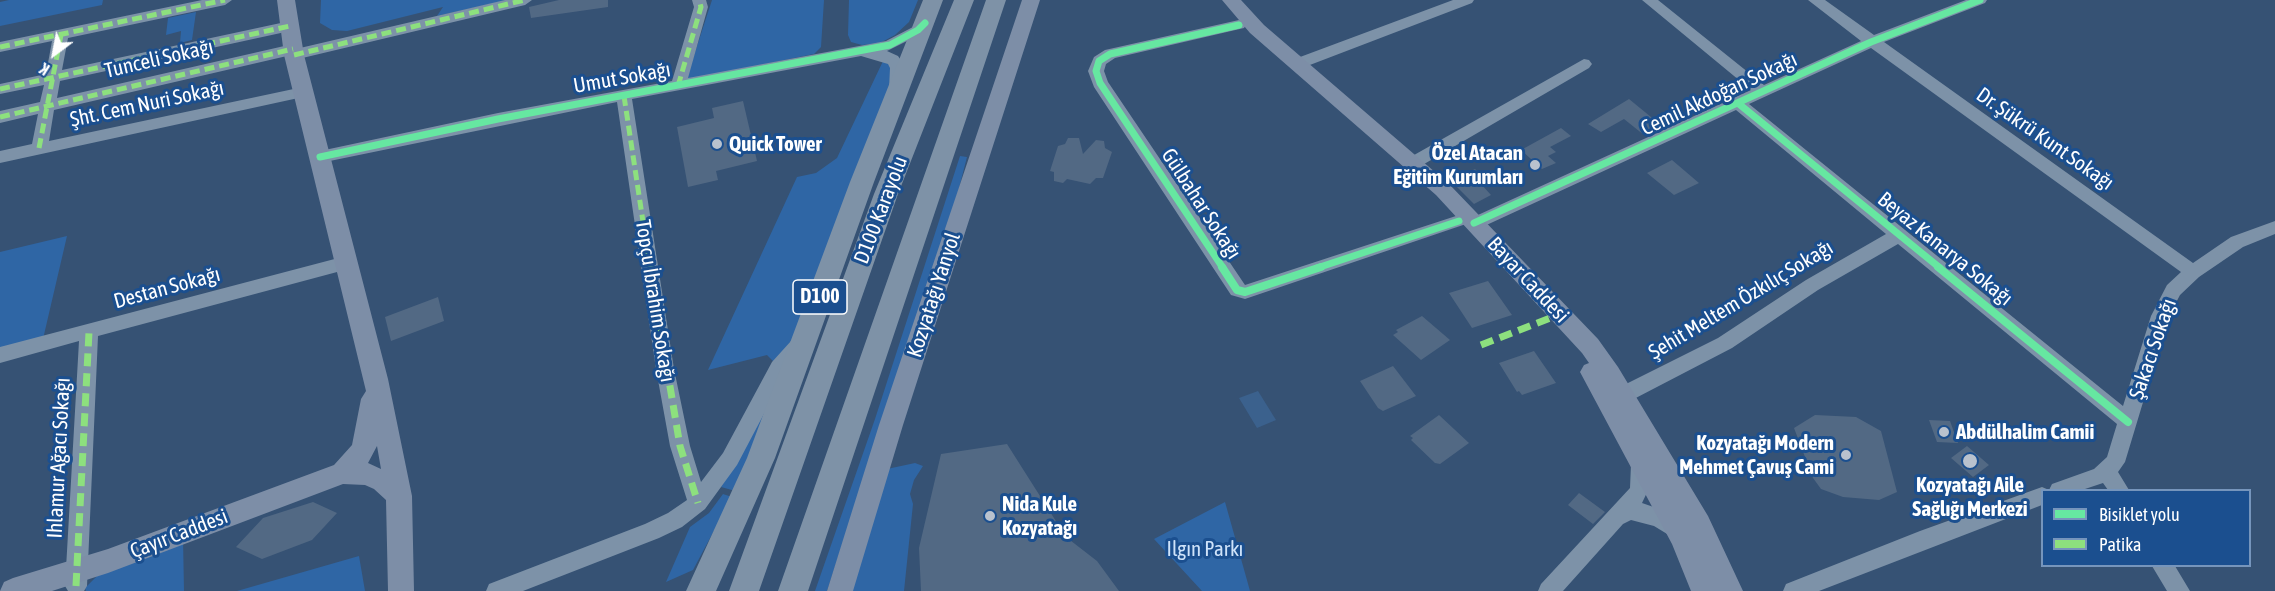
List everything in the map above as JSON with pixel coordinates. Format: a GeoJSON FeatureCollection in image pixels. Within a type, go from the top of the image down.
{"type":"FeatureCollection","features":[{"type":"Feature","properties":{"kind":"highway"},"geometry":{"type":"LineString","coordinates":[[885,194],[910,106],[948,0]]}},
{"type":"Feature","properties":{"kind":"highway","name":"D100 Karayolu"},"geometry":{"type":"LineString","coordinates":[[744,591],[885,194],[964,0]]}},
{"type":"Feature","properties":{"kind":"highway","name":"D100 Karayolu"},"geometry":{"type":"LineString","coordinates":[[794,591],[996,0]]}},
{"type":"Feature","properties":{"kind":"highway","name":"D100"},"geometry":{"type":"LineString","coordinates":[[712,564],[761,458],[929,11]]}},
{"type":"Feature","properties":{"kind":"main road"},"geometry":{"type":"LineString","coordinates":[[286,0],[293,52],[376,380],[399,496],[401,591]]}},
{"type":"Feature","properties":{"kind":"main road","name":"Kozyatağı Yanyol"},"geometry":{"type":"LineString","coordinates":[[840,591],[891,425],[1031,0]]}},
{"type":"Feature","properties":{"kind":"main road","name":"Bayar Caddesi"},"geometry":{"type":"LineString","coordinates":[[1218,0],[1239,25],[1467,222]]}},
{"type":"Feature","properties":{"kind":"main road","name":"Bayar Caddesi"},"geometry":{"type":"LineString","coordinates":[[1231,0],[1254,25],[1297,64],[1413,163],[1569,339],[1618,403],[1699,524],[1724,590]]}},
{"type":"Feature","properties":{"kind":"main road"},"geometry":{"type":"LineString","coordinates":[[343,473],[362,452],[368,437],[376,380]]}},
{"type":"Feature","properties":{"kind":"main road","name":"Bayar Caddesi"},"geometry":{"type":"LineString","coordinates":[[1618,403],[1641,464],[1685,543],[1724,590]]}},
{"type":"Feature","properties":{"kind":"main road"},"geometry":{"type":"LineString","coordinates":[[343,473],[367,474],[383,481],[399,496]]}},
{"type":"Feature","properties":{"kind":"main road","name":"Çayır Caddesi"},"geometry":{"type":"LineString","coordinates":[[13,591],[76,583],[108,561],[343,473]]}},
{"type":"Feature","properties":{"kind":"main road"},"geometry":{"type":"LineString","coordinates":[[699,591],[712,564]]}},
{"type":"Feature","properties":{"kind":"street"},"geometry":{"type":"LineString","coordinates":[[0,47],[225,0]]}},
{"type":"Feature","properties":{"kind":"street","name":"Tunceli Sokağı"},"geometry":{"type":"LineString","coordinates":[[0,117],[525,0]]}},
{"type":"Feature","properties":{"kind":"street"},"geometry":{"type":"LineString","coordinates":[[678,86],[701,7],[699,0]]}},
{"type":"Feature","properties":{"kind":"street"},"geometry":{"type":"LineString","coordinates":[[1297,64],[1467,0]]}},
{"type":"Feature","properties":{"kind":"street"},"geometry":{"type":"LineString","coordinates":[[1648,0],[1764,93]]}},
{"type":"Feature","properties":{"kind":"street","name":"Dr. Şükrü Kunt Sokağı"},"geometry":{"type":"LineString","coordinates":[[1815,0],[2193,272]]}},
{"type":"Feature","properties":{"kind":"street","name":"Cemil Akdoğan Sokağı"},"geometry":{"type":"LineString","coordinates":[[1467,222],[1764,93],[1871,42],[1980,0]]}},
{"type":"Feature","properties":{"kind":"street","name":"Umut Sokağı"},"geometry":{"type":"LineString","coordinates":[[320,157],[890,45],[918,30],[929,11]]}},
{"type":"Feature","properties":{"kind":"street","name":"Gülbahar Sokağı"},"geometry":{"type":"LineString","coordinates":[[1239,25],[1110,54],[1099,61],[1096,71],[1100,83],[1236,290],[1245,292],[1467,222]]}},
{"type":"Feature","properties":{"kind":"street"},"geometry":{"type":"LineString","coordinates":[[0,89],[290,26]]}},
{"type":"Feature","properties":{"kind":"street"},"geometry":{"type":"LineString","coordinates":[[39,148],[61,35]]}},
{"type":"Feature","properties":{"kind":"street"},"geometry":{"type":"LineString","coordinates":[[856,52],[873,52],[893,60],[898,68],[897,93]]}},
{"type":"Feature","properties":{"kind":"street"},"geometry":{"type":"LineString","coordinates":[[1413,163],[1584,64]]}},
{"type":"Feature","properties":{"kind":"street","name":"Şht. Cem Nuri Sokağı"},"geometry":{"type":"LineString","coordinates":[[0,157],[303,92]]}},
{"type":"Feature","properties":{"kind":"street","name":"Topçu İbrahim Sokağı"},"geometry":{"type":"LineString","coordinates":[[624,96],[664,369],[680,446],[699,503]]}},
{"type":"Feature","properties":{"kind":"street","name":"Beyaz Kanarya Sokağı"},"geometry":{"type":"LineString","coordinates":[[1739,104],[2128,422]]}},
{"type":"Feature","properties":{"kind":"street","name":"Şakacı Sokağı"},"geometry":{"type":"LineString","coordinates":[[2107,471],[2115,462],[2164,305],[2173,290],[2193,272],[2242,238],[2275,227]]}},
{"type":"Feature","properties":{"kind":"street","name":"Şehit Meltem Özkılıç Sokağı"},"geometry":{"type":"LineString","coordinates":[[1618,403],[1725,343],[1812,285],[1899,235]]}},
{"type":"Feature","properties":{"kind":"street","name":"Destan Sokağı"},"geometry":{"type":"LineString","coordinates":[[0,355],[346,263]]}},
{"type":"Feature","properties":{"kind":"street","name":"Ihlamur Ağacı Sokağı"},"geometry":{"type":"LineString","coordinates":[[76,583],[89,332]]}},
{"type":"Feature","properties":{"kind":"street"},"geometry":{"type":"LineString","coordinates":[[497,591],[652,531],[675,520],[699,503],[730,459],[779,367],[805,338]]}},
{"type":"Feature","properties":{"kind":"street"},"geometry":{"type":"LineString","coordinates":[[1549,591],[1617,517],[1641,487],[1641,464]]}},
{"type":"Feature","properties":{"kind":"street"},"geometry":{"type":"LineString","coordinates":[[2062,489],[2107,471],[2118,489]]}},
{"type":"Feature","properties":{"kind":"street"},"geometry":{"type":"LineString","coordinates":[[1794,591],[1919,541],[2041,497]]}},
{"type":"Feature","properties":{"kind":"street"},"geometry":{"type":"LineString","coordinates":[[1617,517],[1629,511],[1644,512],[1669,524],[1685,543]]}},
{"type":"Feature","properties":{"kind":"street"},"geometry":{"type":"LineString","coordinates":[[2164,567],[2178,591]]}},
{"type":"Feature","properties":{"kind":"green space"},"geometry":{"type":"Polygon","coordinates":[[[9,0],[103,0],[102,5],[0,26],[0,2],[9,0]]]}},
{"type":"Feature","properties":{"kind":"green space"},"geometry":{"type":"Polygon","coordinates":[[[321,0],[508,0],[437,16],[443,7],[347,31],[332,30],[320,23],[321,0]]]}},
{"type":"Feature","properties":{"kind":"green space"},"geometry":{"type":"Polygon","coordinates":[[[712,0],[824,0],[821,47],[814,54],[686,80],[712,0]]]}},
{"type":"Feature","properties":{"kind":"green space"},"geometry":{"type":"Polygon","coordinates":[[[849,0],[918,0],[909,22],[895,35],[880,43],[862,45],[851,42],[848,35],[849,0]]]}},
{"type":"Feature","properties":{"kind":"green space"},"geometry":{"type":"Polygon","coordinates":[[[196,12],[192,40],[180,43],[181,31],[166,35],[168,18],[196,12]]]}},
{"type":"Feature","properties":{"kind":"green space"},"geometry":{"type":"Polygon","coordinates":[[[884,59],[898,68],[805,338],[779,367],[767,355],[708,370],[797,177],[816,173],[837,158],[884,59]]]}},
{"type":"Feature","properties":{"kind":"green space"},"geometry":{"type":"Polygon","coordinates":[[[960,156],[967,157],[958,192],[827,591],[815,591],[875,419],[960,156]]]}},
{"type":"Feature","properties":{"kind":"green space"},"geometry":{"type":"Polygon","coordinates":[[[67,236],[43,339],[0,349],[0,252],[67,236]]]}},
{"type":"Feature","properties":{"kind":"green space"},"geometry":{"type":"Polygon","coordinates":[[[783,377],[739,492],[721,487],[783,377]]]}},
{"type":"Feature","properties":{"kind":"green space"},"geometry":{"type":"Polygon","coordinates":[[[915,463],[923,466],[914,480],[910,494],[913,504],[904,591],[849,591],[887,469],[915,463]]]}},
{"type":"Feature","properties":{"kind":"green space"},"geometry":{"type":"Polygon","coordinates":[[[723,494],[732,497],[693,570],[666,582],[690,527],[709,513],[723,494]]]}},
{"type":"Feature","properties":{"kind":"green space","name":"Ilgın Parkı"},"geometry":{"type":"Polygon","coordinates":[[[1225,502],[1250,591],[1202,591],[1154,539],[1225,502]]]}},
{"type":"Feature","properties":{"kind":"green space"},"geometry":{"type":"Polygon","coordinates":[[[183,538],[184,591],[86,591],[85,588],[97,576],[183,538]]]}},
{"type":"Feature","properties":{"kind":"green space"},"geometry":{"type":"Polygon","coordinates":[[[359,556],[365,591],[237,591],[359,556]]]}},
{"type":"Feature","properties":{"kind":"shaded area"},"geometry":{"type":"Polygon","coordinates":[[[1258,391],[1276,420],[1257,428],[1239,398],[1258,391]]]}},
{"type":"Feature","properties":{"kind":"building"},"geometry":{"type":"Polygon","coordinates":[[[559,0],[608,0],[608,7],[531,18],[529,7],[559,0]]]}},
{"type":"Feature","properties":{"kind":"building"},"geometry":{"type":"Polygon","coordinates":[[[1629,99],[1662,126],[1644,135],[1624,119],[1601,132],[1588,124],[1629,99]]]}},
{"type":"Feature","properties":{"kind":"building","name":"Quick Tower"},"geometry":{"type":"Polygon","coordinates":[[[743,101],[757,161],[716,171],[718,180],[688,187],[677,127],[714,118],[712,108],[743,101]]]}},
{"type":"Feature","properties":{"kind":"building"},"geometry":{"type":"Polygon","coordinates":[[[1561,128],[1571,136],[1550,147],[1556,152],[1548,156],[1556,163],[1542,169],[1521,150],[1561,128]]]}},
{"type":"Feature","properties":{"kind":"building"},"geometry":{"type":"Polygon","coordinates":[[[1068,138],[1079,138],[1083,154],[1096,140],[1104,141],[1105,148],[1112,152],[1103,178],[1096,178],[1090,184],[1067,179],[1063,183],[1054,181],[1054,172],[1050,171],[1058,146],[1065,144],[1068,138]]]}},
{"type":"Feature","properties":{"kind":"building"},"geometry":{"type":"Polygon","coordinates":[[[1672,160],[1699,183],[1674,195],[1647,173],[1672,160]]]}},
{"type":"Feature","properties":{"kind":"building"},"geometry":{"type":"Polygon","coordinates":[[[1475,169],[1487,181],[1481,184],[1491,195],[1474,204],[1451,181],[1475,169]]]}},
{"type":"Feature","properties":{"kind":"building"},"geometry":{"type":"Polygon","coordinates":[[[1488,281],[1512,315],[1472,328],[1449,293],[1488,281]]]}},
{"type":"Feature","properties":{"kind":"building"},"geometry":{"type":"Polygon","coordinates":[[[438,297],[444,321],[391,341],[385,317],[438,297]]]}},
{"type":"Feature","properties":{"kind":"building"},"geometry":{"type":"Polygon","coordinates":[[[1422,316],[1450,340],[1421,360],[1393,335],[1398,332],[1396,330],[1422,316]]]}},
{"type":"Feature","properties":{"kind":"building"},"geometry":{"type":"Polygon","coordinates":[[[1534,351],[1556,383],[1522,395],[1519,391],[1517,392],[1499,363],[1534,351]]]}},
{"type":"Feature","properties":{"kind":"building"},"geometry":{"type":"Polygon","coordinates":[[[1393,366],[1416,396],[1383,411],[1378,408],[1360,381],[1393,366]]]}},
{"type":"Feature","properties":{"kind":"building"},"geometry":{"type":"Polygon","coordinates":[[[1439,415],[1469,443],[1440,464],[1435,463],[1411,440],[1413,438],[1410,436],[1439,415]]]}},
{"type":"Feature","properties":{"kind":"building","name":"Kozyatağı Modern Mehmet Çavuş Cami"},"geometry":{"type":"Polygon","coordinates":[[[1815,415],[1856,417],[1881,431],[1897,492],[1879,500],[1843,497],[1821,489],[1813,478],[1794,428],[1815,415]]]}},
{"type":"Feature","properties":{"kind":"building","name":"Abdülhalim Camii"},"geometry":{"type":"Polygon","coordinates":[[[1929,420],[1950,421],[1958,443],[1937,442],[1929,420]]]}},
{"type":"Feature","properties":{"kind":"building","name":"Nida Kule Kozyatağı"},"geometry":{"type":"Polygon","coordinates":[[[1007,444],[1066,537],[1097,561],[1119,591],[921,591],[919,548],[941,454],[1007,444]]]}},
{"type":"Feature","properties":{"kind":"building","name":"Kozyatağı Aile Sağlığı Merkezi"},"geometry":{"type":"Polygon","coordinates":[[[1967,446],[1989,465],[1973,477],[1951,458],[1967,446]]]}},
{"type":"Feature","properties":{"kind":"building"},"geometry":{"type":"Polygon","coordinates":[[[1579,493],[1605,512],[1593,524],[1568,505],[1579,493]]]}},
{"type":"Feature","properties":{"kind":"building"},"geometry":{"type":"Polygon","coordinates":[[[313,502],[337,513],[312,540],[262,559],[236,547],[263,518],[313,502]]]}},
{"type":"Feature","properties":{"kind":"marked path"},"geometry":{"type":"LineString","coordinates":[[0,47],[225,0]]}},
{"type":"Feature","properties":{"kind":"marked path"},"geometry":{"type":"LineString","coordinates":[[294,55],[525,0]]}},
{"type":"Feature","properties":{"kind":"marked path"},"geometry":{"type":"LineString","coordinates":[[678,86],[701,7],[699,0]]}},
{"type":"Feature","properties":{"kind":"marked path"},"geometry":{"type":"LineString","coordinates":[[0,89],[290,26]]}},
{"type":"Feature","properties":{"kind":"marked path"},"geometry":{"type":"LineString","coordinates":[[39,148],[61,35]]}},
{"type":"Feature","properties":{"kind":"marked path"},"geometry":{"type":"LineString","coordinates":[[0,117],[293,49]]}},
{"type":"Feature","properties":{"kind":"marked path"},"geometry":{"type":"LineString","coordinates":[[624,96],[665,369],[680,446],[698,503]]}},
{"type":"Feature","properties":{"kind":"marked path"},"geometry":{"type":"LineString","coordinates":[[1481,345],[1550,318]]}},
{"type":"Feature","properties":{"kind":"marked path"},"geometry":{"type":"LineString","coordinates":[[76,586],[89,332]]}},
{"type":"Feature","properties":{"kind":"cycle path"},"geometry":{"type":"LineString","coordinates":[[1474,223],[1871,42],[1980,0]]}},
{"type":"Feature","properties":{"kind":"cycle path"},"geometry":{"type":"LineString","coordinates":[[320,157],[498,119],[890,45],[918,30],[925,23]]}},
{"type":"Feature","properties":{"kind":"cycle path"},"geometry":{"type":"LineString","coordinates":[[1239,25],[1110,54],[1099,61],[1096,71],[1100,83],[1237,290],[1245,292],[1459,221]]}},
{"type":"Feature","properties":{"kind":"cycle path"},"geometry":{"type":"LineString","coordinates":[[1739,104],[2128,422]]}},
{"type":"Feature","properties":{"kind":"place","name":"Quick Tower"},"geometry":{"type":"Point","coordinates":[717,144]}},
{"type":"Feature","properties":{"kind":"place","name":"Özel Atacan Eğitim Kurumları"},"geometry":{"type":"Point","coordinates":[1535,165]}},
{"type":"Feature","properties":{"kind":"place","name":"Abdülhalim Camii"},"geometry":{"type":"Point","coordinates":[1944,432]}},
{"type":"Feature","properties":{"kind":"place","name":"Kozyatağı Modern Mehmet Çavuş Cami"},"geometry":{"type":"Point","coordinates":[1846,455]}},
{"type":"Feature","properties":{"kind":"place","name":"Kozyatağı Aile Sağlığı Merkezi"},"geometry":{"type":"Point","coordinates":[1970,461]}},
{"type":"Feature","properties":{"kind":"place","name":"Nida Kule Kozyatağı"},"geometry":{"type":"Point","coordinates":[990,516]}}]}
